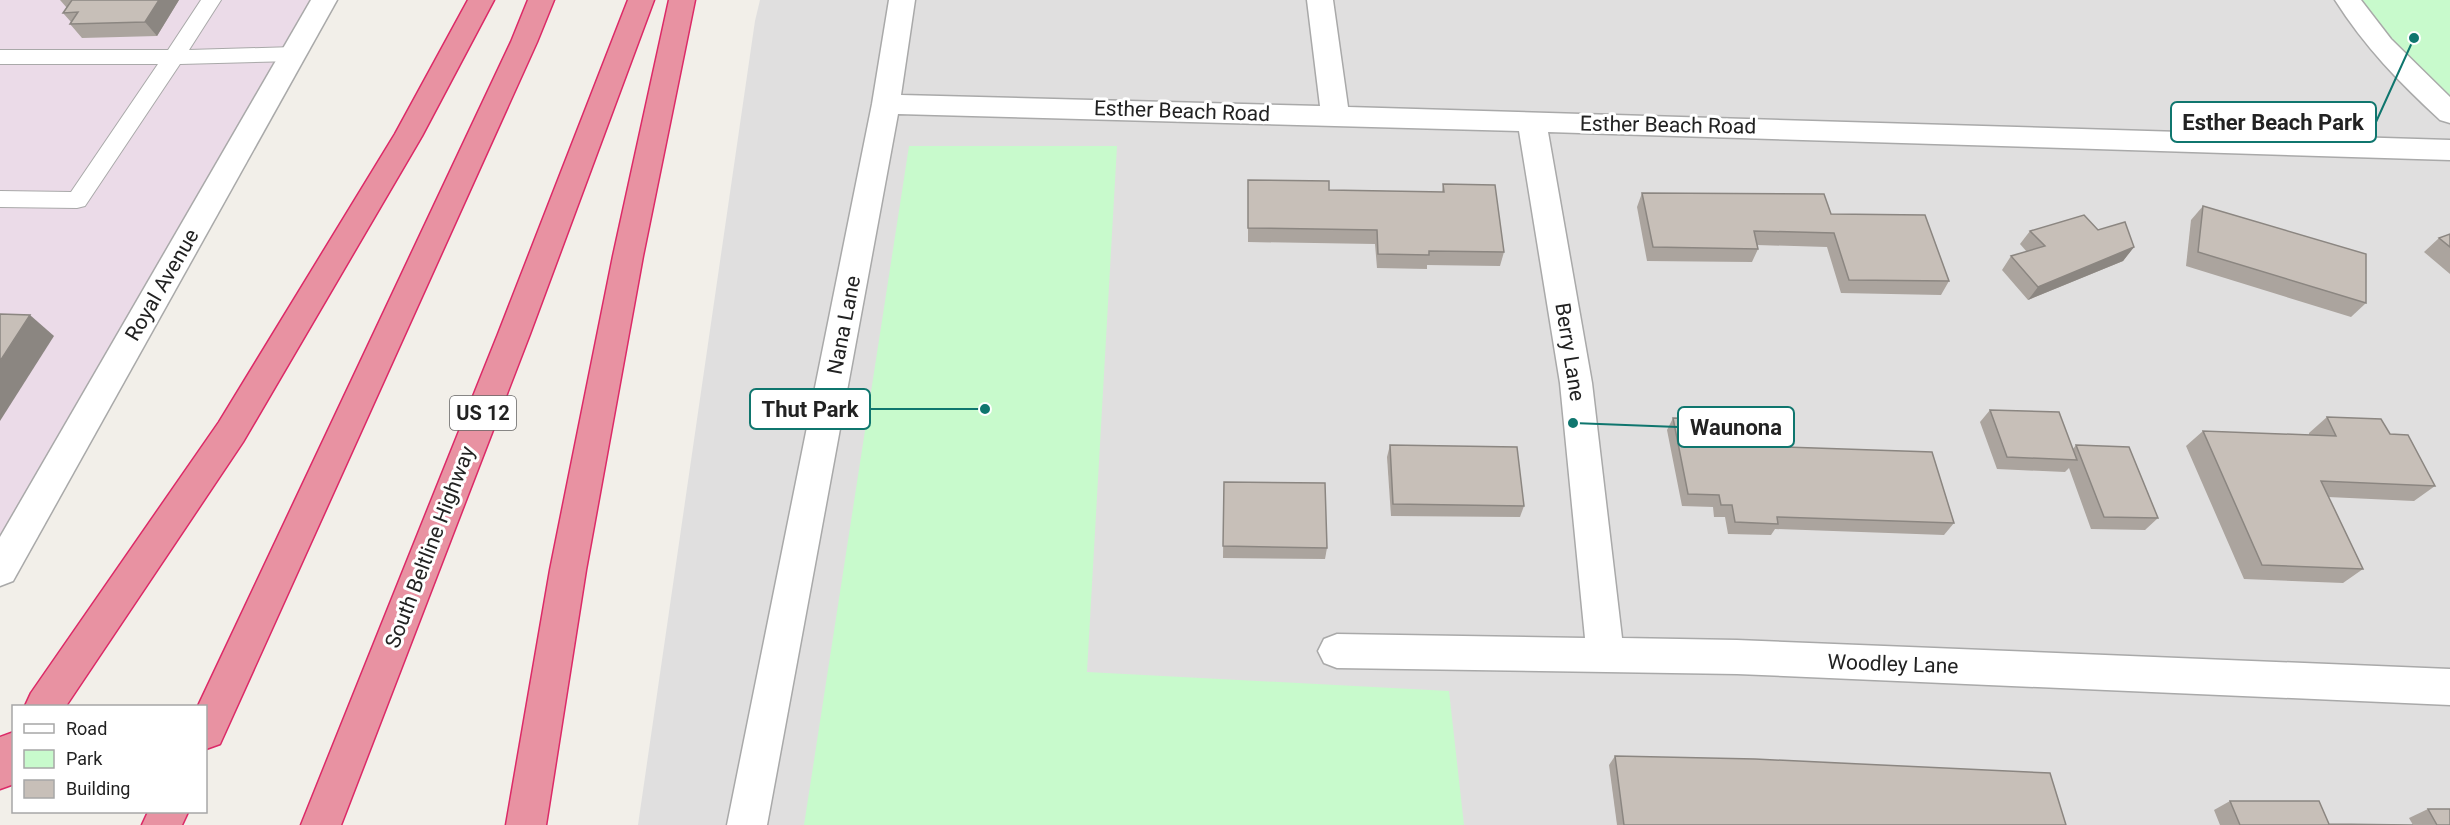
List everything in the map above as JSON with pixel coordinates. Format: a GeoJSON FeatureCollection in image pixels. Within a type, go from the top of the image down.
{"type":"FeatureCollection","features":[{"type":"Feature","properties":{"kind":"highway"},"geometry":{"type":"LineString","coordinates":[[45,705],[231,432],[408,136],[481,0]]}},
{"type":"Feature","properties":{"kind":"highway"},"geometry":{"type":"LineString","coordinates":[[207,729],[541,0]]}},
{"type":"Feature","properties":{"kind":"highway","name":"South Beltline Highway"},"geometry":{"type":"LineString","coordinates":[[321,825],[518,323],[640,0]]}},
{"type":"Feature","properties":{"kind":"highway"},"geometry":{"type":"LineString","coordinates":[[526,825],[568,570],[628,256],[682,0]]}},
{"type":"Feature","properties":{"kind":"highway"},"geometry":{"type":"LineString","coordinates":[[0,770],[12,753]]}},
{"type":"Feature","properties":{"kind":"street","name":"Royal Avenue"},"geometry":{"type":"LineString","coordinates":[[0,570],[324,0]]}},
{"type":"Feature","properties":{"kind":"street","name":"Nana Lane"},"geometry":{"type":"LineString","coordinates":[[747,825],[886,104],[902,0]]}},
{"type":"Feature","properties":{"kind":"street"},"geometry":{"type":"LineString","coordinates":[[1320,0],[1335,116]]}},
{"type":"Feature","properties":{"kind":"street"},"geometry":{"type":"LineString","coordinates":[[2348,0],[2354,11],[2401,66],[2450,113]]}},
{"type":"Feature","properties":{"kind":"street","name":"Esther Beach Road"},"geometry":{"type":"LineString","coordinates":[[886,104],[2450,150]]}},
{"type":"Feature","properties":{"kind":"street","name":"Berry Lane"},"geometry":{"type":"LineString","coordinates":[[1532,122],[1576,383],[1605,656]]}},
{"type":"Feature","properties":{"kind":"street","name":"Woodley Lane"},"geometry":{"type":"LineString","coordinates":[[1336,651],[1737,657],[2450,687]]}},
{"type":"Feature","properties":{"kind":"lane"},"geometry":{"type":"LineString","coordinates":[[0,199],[77,200],[211,0]]}},
{"type":"Feature","properties":{"kind":"lane"},"geometry":{"type":"LineString","coordinates":[[0,57],[294,54]]}},
{"type":"Feature","properties":{"kind":"shaded area"},"geometry":{"type":"Polygon","coordinates":[[[0,0],[326,0],[0,570],[0,0]]]}},
{"type":"Feature","properties":{"kind":"shaded area"},"geometry":{"type":"Polygon","coordinates":[[[760,0],[2450,0],[2450,825],[638,825],[755,21],[760,0]]]}},
{"type":"Feature","properties":{"kind":"green space"},"geometry":{"type":"Polygon","coordinates":[[[2350,0],[2450,0],[2450,113],[2350,0]]]}},
{"type":"Feature","properties":{"kind":"green space"},"geometry":{"type":"Polygon","coordinates":[[[909,146],[1117,146],[1087,672],[1449,691],[1464,825],[804,825],[909,146]]]}},
{"type":"Feature","properties":{"kind":"building"},"geometry":{"type":"Polygon","coordinates":[[[72,0],[159,0],[145,22],[70,24],[78,12],[63,13],[72,0]]]}},
{"type":"Feature","properties":{"kind":"building"},"geometry":{"type":"Polygon","coordinates":[[[1248,180],[1329,181],[1329,190],[1444,192],[1443,184],[1495,185],[1504,252],[1429,251],[1429,255],[1378,254],[1377,230],[1248,228],[1248,180]]]}},
{"type":"Feature","properties":{"kind":"building"},"geometry":{"type":"Polygon","coordinates":[[[1642,193],[1824,194],[1831,214],[1925,215],[1949,281],[1849,280],[1834,233],[1754,231],[1758,249],[1653,247],[1642,193]]]}},
{"type":"Feature","properties":{"kind":"building"},"geometry":{"type":"Polygon","coordinates":[[[2203,206],[2366,254],[2366,303],[2198,252],[2203,206]]]}},
{"type":"Feature","properties":{"kind":"building"},"geometry":{"type":"Polygon","coordinates":[[[2084,215],[2098,230],[2125,222],[2134,247],[2038,287],[2011,256],[2045,246],[2030,231],[2084,215]]]}},
{"type":"Feature","properties":{"kind":"building"},"geometry":{"type":"Polygon","coordinates":[[[2450,234],[2450,247],[2439,238],[2450,234]]]}},
{"type":"Feature","properties":{"kind":"building"},"geometry":{"type":"Polygon","coordinates":[[[0,314],[30,315],[0,361],[0,314]]]}},
{"type":"Feature","properties":{"kind":"building"},"geometry":{"type":"Polygon","coordinates":[[[1990,410],[2059,412],[2077,460],[2007,457],[1990,410]]]}},
{"type":"Feature","properties":{"kind":"building"},"geometry":{"type":"Polygon","coordinates":[[[2327,417],[2381,419],[2390,434],[2408,435],[2435,486],[2321,481],[2363,569],[2262,565],[2203,431],[2336,436],[2327,417]]]}},
{"type":"Feature","properties":{"kind":"building"},"geometry":{"type":"Polygon","coordinates":[[[1673,418],[1754,420],[1760,446],[1932,452],[1954,523],[1777,517],[1778,524],[1735,522],[1732,505],[1721,505],[1719,495],[1688,494],[1673,418]]]}},
{"type":"Feature","properties":{"kind":"building"},"geometry":{"type":"Polygon","coordinates":[[[1390,445],[1517,447],[1524,506],[1393,504],[1390,445]]]}},
{"type":"Feature","properties":{"kind":"building"},"geometry":{"type":"Polygon","coordinates":[[[2076,445],[2129,447],[2158,518],[2104,517],[2076,445]]]}},
{"type":"Feature","properties":{"kind":"building"},"geometry":{"type":"Polygon","coordinates":[[[1224,482],[1325,483],[1327,548],[1223,546],[1224,482]]]}},
{"type":"Feature","properties":{"kind":"building"},"geometry":{"type":"Polygon","coordinates":[[[1615,756],[1755,759],[2050,773],[2066,825],[1624,825],[1615,756]]]}},
{"type":"Feature","properties":{"kind":"building"},"geometry":{"type":"Polygon","coordinates":[[[2230,801],[2319,801],[2329,824],[2413,825],[2240,825],[2230,801]]]}},
{"type":"Feature","properties":{"kind":"building"},"geometry":{"type":"Polygon","coordinates":[[[2428,809],[2450,809],[2450,825],[2437,825],[2428,809]]]}},
{"type":"Feature","properties":{"kind":"place","name":"Esther Beach Park"},"geometry":{"type":"Point","coordinates":[2414,38]}},
{"type":"Feature","properties":{"kind":"place","name":"Thut Park"},"geometry":{"type":"Point","coordinates":[985,409]}},
{"type":"Feature","properties":{"kind":"place","name":"Waunona"},"geometry":{"type":"Point","coordinates":[1573,423]}}]}
